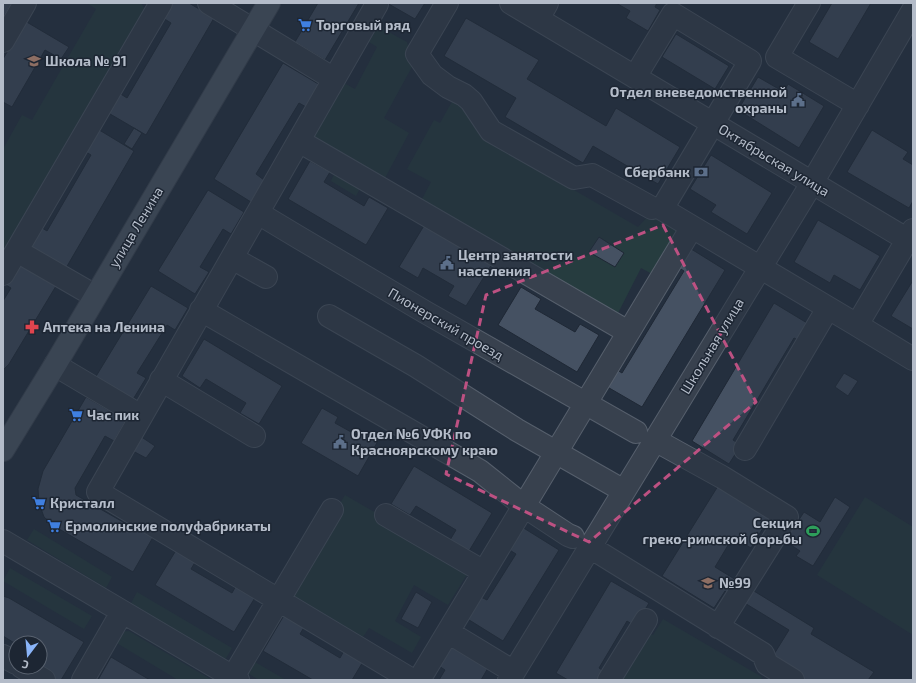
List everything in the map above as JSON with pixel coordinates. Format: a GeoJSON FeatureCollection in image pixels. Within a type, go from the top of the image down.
{"type":"FeatureCollection","features":[{"type":"Feature","properties":{"kind":"main road","name":"улица Ленина"},"geometry":{"type":"LineString","coordinates":[[3,450],[55,365],[269,3]]}},
{"type":"Feature","properties":{"kind":"street"},"geometry":{"type":"LineString","coordinates":[[3,41],[25,3]]}},
{"type":"Feature","properties":{"kind":"street"},"geometry":{"type":"LineString","coordinates":[[3,274],[161,3]]}},
{"type":"Feature","properties":{"kind":"street"},"geometry":{"type":"LineString","coordinates":[[209,3],[334,79]]}},
{"type":"Feature","properties":{"kind":"street"},"geometry":{"type":"LineString","coordinates":[[447,3],[418,54],[432,75],[448,88],[464,95],[471,101],[491,131],[574,178],[592,175],[652,208]]}},
{"type":"Feature","properties":{"kind":"street","name":"Октябрьская улица"},"geometry":{"type":"LineString","coordinates":[[511,3],[542,11],[635,77],[812,183],[911,238]]}},
{"type":"Feature","properties":{"kind":"street"},"geometry":{"type":"LineString","coordinates":[[776,57],[809,3]]}},
{"type":"Feature","properties":{"kind":"street"},"geometry":{"type":"LineString","coordinates":[[378,4],[201,310],[98,492],[412,680]]}},
{"type":"Feature","properties":{"kind":"street"},"geometry":{"type":"LineString","coordinates":[[635,77],[677,9],[750,61],[776,57],[858,105]]}},
{"type":"Feature","properties":{"kind":"street","name":"Школьная улица"},"geometry":{"type":"LineString","coordinates":[[512,676],[582,542],[624,491],[645,436],[760,268],[812,183],[913,10]]}},
{"type":"Feature","properties":{"kind":"street"},"geometry":{"type":"LineString","coordinates":[[750,61],[662,210],[913,359]]}},
{"type":"Feature","properties":{"kind":"street"},"geometry":{"type":"LineString","coordinates":[[299,141],[628,332]]}},
{"type":"Feature","properties":{"kind":"street","name":"Пионерский проезд"},"geometry":{"type":"LineString","coordinates":[[258,213],[425,312],[645,436],[722,477],[786,517],[718,627]]}},
{"type":"Feature","properties":{"kind":"street"},"geometry":{"type":"LineString","coordinates":[[419,680],[692,227]]}},
{"type":"Feature","properties":{"kind":"street"},"geometry":{"type":"LineString","coordinates":[[857,325],[911,238]]}},
{"type":"Feature","properties":{"kind":"street"},"geometry":{"type":"LineString","coordinates":[[17,251],[95,296]]}},
{"type":"Feature","properties":{"kind":"street"},"geometry":{"type":"LineString","coordinates":[[232,258],[266,277]]}},
{"type":"Feature","properties":{"kind":"street"},"geometry":{"type":"LineString","coordinates":[[745,449],[828,308]]}},
{"type":"Feature","properties":{"kind":"street"},"geometry":{"type":"LineString","coordinates":[[201,310],[480,471],[524,506],[763,654],[767,664],[793,680]]}},
{"type":"Feature","properties":{"kind":"street"},"geometry":{"type":"LineString","coordinates":[[329,316],[416,366],[517,430],[624,491]]}},
{"type":"Feature","properties":{"kind":"street"},"geometry":{"type":"LineString","coordinates":[[55,365],[141,416]]}},
{"type":"Feature","properties":{"kind":"street"},"geometry":{"type":"LineString","coordinates":[[161,380],[254,436]]}},
{"type":"Feature","properties":{"kind":"street"},"geometry":{"type":"LineString","coordinates":[[3,541],[235,678],[278,600],[332,510]]}},
{"type":"Feature","properties":{"kind":"street"},"geometry":{"type":"LineString","coordinates":[[386,515],[484,572]]}},
{"type":"Feature","properties":{"kind":"street"},"geometry":{"type":"LineString","coordinates":[[83,680],[122,612]]}},
{"type":"Feature","properties":{"kind":"street"},"geometry":{"type":"LineString","coordinates":[[609,680],[646,620]]}},
{"type":"Feature","properties":{"kind":"street"},"geometry":{"type":"LineString","coordinates":[[448,632],[512,676]]}},
{"type":"Feature","properties":{"kind":"highlighted area"},"geometry":{"type":"Polygon","coordinates":[[[663,225],[756,402],[589,542],[446,474],[486,295],[663,225]]]}},
{"type":"Feature","properties":{"kind":"green space"},"geometry":{"type":"Polygon","coordinates":[[[87,3],[141,3],[146,11],[3,256],[3,149],[22,115],[32,120],[96,9],[87,3]]]}},
{"type":"Feature","properties":{"kind":"green space"},"geometry":{"type":"Polygon","coordinates":[[[374,24],[407,42],[413,65],[384,118],[409,133],[384,180],[311,138],[342,82],[355,89],[377,47],[364,39],[374,24]]]}},
{"type":"Feature","properties":{"kind":"green space"},"geometry":{"type":"Polygon","coordinates":[[[454,98],[464,104],[484,138],[638,227],[651,213],[683,228],[656,276],[641,268],[617,315],[422,199],[431,182],[407,169],[434,120],[440,123],[454,98]]]}},
{"type":"Feature","properties":{"kind":"green space"},"geometry":{"type":"Polygon","coordinates":[[[337,168],[363,183],[356,196],[331,181],[337,168]]]}},
{"type":"Feature","properties":{"kind":"green space"},"geometry":{"type":"Polygon","coordinates":[[[345,495],[471,568],[448,605],[414,585],[395,621],[421,637],[412,653],[369,628],[363,637],[286,592],[345,495]]]}},
{"type":"Feature","properties":{"kind":"green space"},"geometry":{"type":"Polygon","coordinates":[[[865,497],[913,527],[913,635],[817,575],[865,497]]]}},
{"type":"Feature","properties":{"kind":"green space"},"geometry":{"type":"Polygon","coordinates":[[[34,529],[112,577],[106,588],[27,540],[34,529]]]}},
{"type":"Feature","properties":{"kind":"green space"},"geometry":{"type":"Polygon","coordinates":[[[10,568],[92,616],[84,629],[3,581],[10,568]]]}},
{"type":"Feature","properties":{"kind":"green space"},"geometry":{"type":"Polygon","coordinates":[[[137,592],[232,648],[225,660],[130,605],[137,592]]]}},
{"type":"Feature","properties":{"kind":"green space"},"geometry":{"type":"Polygon","coordinates":[[[663,619],[762,677],[761,680],[618,680],[647,632],[653,635],[663,619]]]}},
{"type":"Feature","properties":{"kind":"green space"},"geometry":{"type":"Polygon","coordinates":[[[129,631],[212,680],[178,680],[110,639],[116,632],[129,631]]]}},
{"type":"Feature","properties":{"kind":"green space"},"geometry":{"type":"Polygon","coordinates":[[[248,658],[286,680],[259,680],[241,669],[248,658]]]}},
{"type":"Feature","properties":{"kind":"building"},"geometry":{"type":"Polygon","coordinates":[[[3,3],[12,3],[3,18],[3,3]]]}},
{"type":"Feature","properties":{"kind":"building"},"geometry":{"type":"Polygon","coordinates":[[[171,3],[189,3],[214,18],[146,135],[105,111],[116,91],[127,98],[171,23],[163,18],[171,3]]]}},
{"type":"Feature","properties":{"kind":"building"},"geometry":{"type":"Polygon","coordinates":[[[318,3],[359,3],[325,60],[295,42],[318,3]]]}},
{"type":"Feature","properties":{"kind":"building"},"geometry":{"type":"Polygon","coordinates":[[[387,3],[425,3],[415,19],[387,3]]]}},
{"type":"Feature","properties":{"kind":"building"},"geometry":{"type":"Polygon","coordinates":[[[616,3],[657,3],[655,7],[660,10],[648,31],[626,18],[630,11],[616,3]]]}},
{"type":"Feature","properties":{"kind":"building"},"geometry":{"type":"Polygon","coordinates":[[[832,3],[871,3],[838,59],[809,42],[832,3]]]}},
{"type":"Feature","properties":{"kind":"building"},"geometry":{"type":"Polygon","coordinates":[[[466,18],[539,60],[527,79],[606,126],[616,108],[680,147],[658,184],[593,146],[583,163],[505,117],[516,98],[444,56],[466,18]]]}},
{"type":"Feature","properties":{"kind":"building"},"geometry":{"type":"Polygon","coordinates":[[[25,21],[69,47],[61,59],[45,50],[12,107],[3,102],[3,59],[25,21]]]}},
{"type":"Feature","properties":{"kind":"building"},"geometry":{"type":"Polygon","coordinates":[[[676,34],[729,66],[715,89],[662,57],[676,34]]]}},
{"type":"Feature","properties":{"kind":"building"},"geometry":{"type":"Polygon","coordinates":[[[283,63],[320,85],[306,107],[299,103],[256,174],[264,180],[251,202],[214,179],[283,63]]]}},
{"type":"Feature","properties":{"kind":"building"},"geometry":{"type":"Polygon","coordinates":[[[758,77],[784,92],[788,84],[824,106],[799,148],[738,110],[758,77]]]}},
{"type":"Feature","properties":{"kind":"building"},"geometry":{"type":"Polygon","coordinates":[[[96,128],[134,151],[66,268],[25,243],[36,224],[47,231],[91,155],[83,150],[96,128]]]}},
{"type":"Feature","properties":{"kind":"building"},"geometry":{"type":"Polygon","coordinates":[[[134,128],[142,133],[132,149],[124,144],[134,128]]]}},
{"type":"Feature","properties":{"kind":"building"},"geometry":{"type":"Polygon","coordinates":[[[872,130],[908,152],[903,159],[913,165],[913,201],[909,208],[847,172],[872,130]]]}},
{"type":"Feature","properties":{"kind":"building"},"geometry":{"type":"Polygon","coordinates":[[[711,155],[772,193],[747,234],[711,212],[716,205],[690,189],[711,155]]]}},
{"type":"Feature","properties":{"kind":"building"},"geometry":{"type":"Polygon","coordinates":[[[310,161],[330,172],[324,182],[364,206],[369,197],[388,208],[366,245],[288,199],[310,161]]]}},
{"type":"Feature","properties":{"kind":"building"},"geometry":{"type":"Polygon","coordinates":[[[208,190],[244,212],[231,234],[223,229],[200,267],[209,272],[195,294],[158,271],[208,190]]]}},
{"type":"Feature","properties":{"kind":"building","name":"Центр занятости населения"},"geometry":{"type":"Polygon","coordinates":[[[428,219],[495,259],[466,306],[448,296],[454,286],[423,268],[418,278],[399,267],[428,219]]]}},
{"type":"Feature","properties":{"kind":"building"},"geometry":{"type":"Polygon","coordinates":[[[818,220],[880,256],[860,290],[834,275],[830,283],[794,262],[818,220]]]}},
{"type":"Feature","properties":{"kind":"building"},"geometry":{"type":"Polygon","coordinates":[[[599,237],[624,253],[615,267],[589,252],[599,237]]]}},
{"type":"Feature","properties":{"kind":"building"},"geometry":{"type":"Polygon","coordinates":[[[688,247],[725,270],[642,407],[604,385],[614,368],[622,373],[684,271],[676,266],[688,247]]]}},
{"type":"Feature","properties":{"kind":"building"},"geometry":{"type":"Polygon","coordinates":[[[17,262],[56,286],[9,364],[3,370],[3,301],[11,288],[4,284],[17,262]]]}},
{"type":"Feature","properties":{"kind":"building"},"geometry":{"type":"Polygon","coordinates":[[[912,282],[913,283],[913,329],[891,316],[912,282]]]}},
{"type":"Feature","properties":{"kind":"building"},"geometry":{"type":"Polygon","coordinates":[[[151,286],[188,308],[175,330],[167,325],[137,373],[146,378],[132,401],[95,378],[151,286]]]}},
{"type":"Feature","properties":{"kind":"building"},"geometry":{"type":"Polygon","coordinates":[[[521,287],[541,299],[535,309],[575,332],[580,324],[599,335],[577,372],[498,325],[521,287]]]}},
{"type":"Feature","properties":{"kind":"building"},"geometry":{"type":"Polygon","coordinates":[[[774,303],[812,326],[802,342],[794,338],[733,440],[741,445],[729,464],[692,441],[774,303]]]}},
{"type":"Feature","properties":{"kind":"building"},"geometry":{"type":"Polygon","coordinates":[[[204,339],[282,386],[259,424],[240,413],[246,403],[206,379],[200,388],[182,376],[204,339]]]}},
{"type":"Feature","properties":{"kind":"building"},"geometry":{"type":"Polygon","coordinates":[[[844,373],[858,381],[848,396],[835,387],[844,373]]]}},
{"type":"Feature","properties":{"kind":"building"},"geometry":{"type":"Polygon","coordinates":[[[86,397],[126,420],[114,441],[105,436],[75,488],[76,495],[130,526],[134,519],[156,532],[133,572],[54,526],[44,517],[39,503],[38,489],[43,471],[86,397]]]}},
{"type":"Feature","properties":{"kind":"building","name":"Отдел №6 УФК по Красноярскому краю"},"geometry":{"type":"Polygon","coordinates":[[[322,408],[338,417],[335,423],[360,437],[362,432],[378,441],[358,476],[301,443],[322,408]]]}},
{"type":"Feature","properties":{"kind":"building"},"geometry":{"type":"Polygon","coordinates":[[[140,436],[155,446],[146,458],[131,450],[140,436]]]}},
{"type":"Feature","properties":{"kind":"building"},"geometry":{"type":"Polygon","coordinates":[[[414,466],[492,513],[469,551],[450,540],[456,530],[416,506],[410,515],[391,504],[414,466]]]}},
{"type":"Feature","properties":{"kind":"building","name":"№99"},"geometry":{"type":"Polygon","coordinates":[[[718,486],[769,518],[751,548],[733,537],[715,567],[814,628],[811,634],[874,672],[868,680],[805,680],[771,659],[789,630],[725,591],[714,608],[662,576],[718,486]]]}},
{"type":"Feature","properties":{"kind":"building","name":"Секция греко-римской борьбы"},"geometry":{"type":"Polygon","coordinates":[[[835,497],[850,507],[813,566],[796,556],[800,551],[785,541],[804,512],[820,522],[835,497]]]}},
{"type":"Feature","properties":{"kind":"building"},"geometry":{"type":"Polygon","coordinates":[[[522,527],[559,550],[503,641],[466,618],[479,596],[487,600],[516,554],[508,549],[522,527]]]}},
{"type":"Feature","properties":{"kind":"building"},"geometry":{"type":"Polygon","coordinates":[[[178,547],[197,559],[191,569],[232,593],[237,584],[256,596],[234,632],[155,585],[178,547]]]}},
{"type":"Feature","properties":{"kind":"building"},"geometry":{"type":"Polygon","coordinates":[[[611,581],[649,603],[635,626],[627,621],[599,668],[607,673],[602,680],[568,680],[556,673],[611,581]]]}},
{"type":"Feature","properties":{"kind":"building"},"geometry":{"type":"Polygon","coordinates":[[[416,592],[432,602],[418,628],[401,619],[416,592]]]}},
{"type":"Feature","properties":{"kind":"building"},"geometry":{"type":"Polygon","coordinates":[[[3,596],[9,598],[84,642],[61,680],[57,680],[48,674],[48,635],[8,635],[8,639],[3,636],[3,596]]]}},
{"type":"Feature","properties":{"kind":"building"},"geometry":{"type":"Polygon","coordinates":[[[286,612],[306,624],[300,634],[340,658],[345,649],[364,660],[352,680],[313,680],[263,651],[286,612]]]}},
{"type":"Feature","properties":{"kind":"building"},"geometry":{"type":"Polygon","coordinates":[[[448,644],[488,668],[481,680],[439,680],[445,670],[436,664],[448,644]]]}},
{"type":"Feature","properties":{"kind":"building"},"geometry":{"type":"Polygon","coordinates":[[[111,657],[150,680],[98,680],[111,657]]]}},
{"type":"Feature","properties":{"kind":"place","name":"Торговый ряд"},"geometry":{"type":"Point","coordinates":[305,25]}},
{"type":"Feature","properties":{"kind":"place","name":"Школа № 91"},"geometry":{"type":"Point","coordinates":[34,61]}},
{"type":"Feature","properties":{"kind":"place","name":"Отдел вневедомственной охраны"},"geometry":{"type":"Point","coordinates":[798,100]}},
{"type":"Feature","properties":{"kind":"place","name":"Сбербанк"},"geometry":{"type":"Point","coordinates":[701,172]}},
{"type":"Feature","properties":{"kind":"place","name":"Центр занятости населения"},"geometry":{"type":"Point","coordinates":[447,263]}},
{"type":"Feature","properties":{"kind":"place","name":"Аптека на Ленина"},"geometry":{"type":"Point","coordinates":[32,327]}},
{"type":"Feature","properties":{"kind":"place","name":"Час пик"},"geometry":{"type":"Point","coordinates":[76,415]}},
{"type":"Feature","properties":{"kind":"place","name":"Отдел №6 УФК по Красноярскому краю"},"geometry":{"type":"Point","coordinates":[340,442]}},
{"type":"Feature","properties":{"kind":"place","name":"Кристалл"},"geometry":{"type":"Point","coordinates":[39,503]}},
{"type":"Feature","properties":{"kind":"place","name":"Ермолинские полуфабрикаты"},"geometry":{"type":"Point","coordinates":[54,526]}},
{"type":"Feature","properties":{"kind":"place","name":"Секция греко-римской борьбы"},"geometry":{"type":"Point","coordinates":[813,531]}},
{"type":"Feature","properties":{"kind":"place","name":"№99"},"geometry":{"type":"Point","coordinates":[708,583]}}]}
